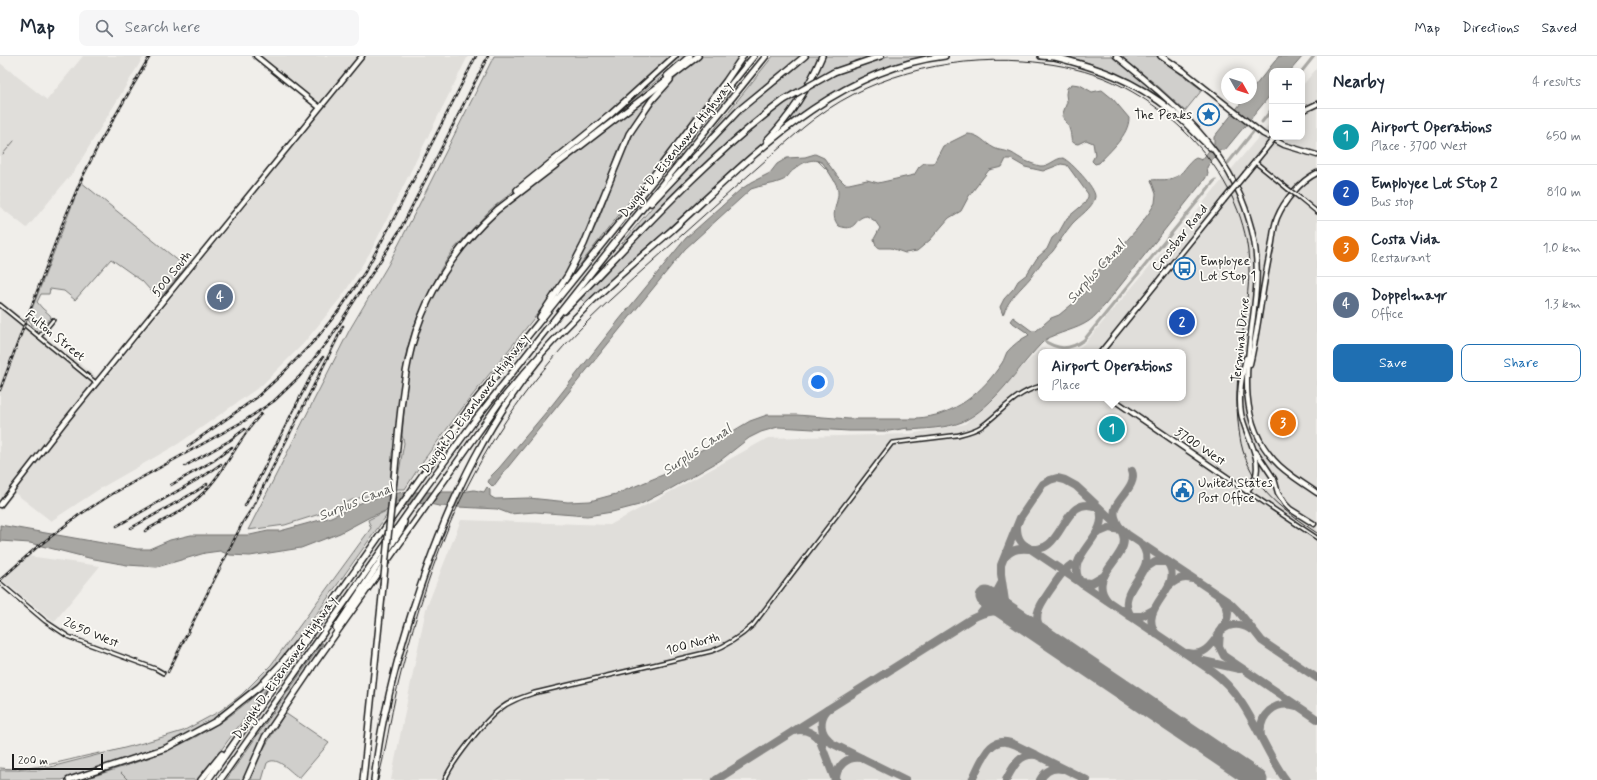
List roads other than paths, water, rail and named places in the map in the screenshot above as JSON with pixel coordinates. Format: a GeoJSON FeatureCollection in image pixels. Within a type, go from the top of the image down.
{"type":"FeatureCollection","features":[{"type":"Feature","properties":{"kind":"highway"},"geometry":{"type":"LineString","coordinates":[[363,780],[406,373],[416,330],[429,299],[442,274],[461,247],[497,206],[611,114],[675,56]]}},
{"type":"Feature","properties":{"kind":"highway"},"geometry":{"type":"LineString","coordinates":[[477,228],[497,210],[615,118],[690,56]]}},
{"type":"Feature","properties":{"kind":"highway"},"geometry":{"type":"LineString","coordinates":[[615,118],[698,56]]}},
{"type":"Feature","properties":{"kind":"highway"},"geometry":{"type":"LineString","coordinates":[[624,218],[635,199],[726,81],[743,56]]}},
{"type":"Feature","properties":{"kind":"highway","name":"Dwight D. Eisenhower Highway"},"geometry":{"type":"LineString","coordinates":[[208,780],[468,410],[754,56]]}},
{"type":"Feature","properties":{"kind":"highway","name":"Dwight D. Eisenhower Highway"},"geometry":{"type":"LineString","coordinates":[[220,780],[426,487],[475,420],[621,235],[766,56]]}},
{"type":"Feature","properties":{"kind":"highway"},"geometry":{"type":"LineString","coordinates":[[621,235],[739,110],[805,56]]}},
{"type":"Feature","properties":{"kind":"highway"},"geometry":{"type":"LineString","coordinates":[[746,162],[773,135],[793,109],[812,78],[822,56]]}},
{"type":"Feature","properties":{"kind":"highway"},"geometry":{"type":"LineString","coordinates":[[543,334],[676,194],[752,125],[784,100],[834,72],[881,56]]}},
{"type":"Feature","properties":{"kind":"highway"},"geometry":{"type":"LineString","coordinates":[[310,670],[499,403],[528,367],[584,308],[746,162],[806,112],[858,81],[890,68],[928,58],[945,56]]}},
{"type":"Feature","properties":{"kind":"highway"},"geometry":{"type":"LineString","coordinates":[[1041,56],[1058,58]]}},
{"type":"Feature","properties":{"kind":"highway"},"geometry":{"type":"LineString","coordinates":[[1051,56],[1099,69],[1140,88],[1172,111],[1210,147]]}},
{"type":"Feature","properties":{"kind":"highway"},"geometry":{"type":"LineString","coordinates":[[1161,56],[1183,71]]}},
{"type":"Feature","properties":{"kind":"highway"},"geometry":{"type":"LineString","coordinates":[[518,348],[564,280],[578,256],[629,134],[652,100],[679,71]]}},
{"type":"Feature","properties":{"kind":"highway"},"geometry":{"type":"LineString","coordinates":[[374,780],[385,710],[401,644],[458,488],[480,446],[509,400],[561,334],[584,308]]}},
{"type":"Feature","properties":{"kind":"highway"},"geometry":{"type":"LineString","coordinates":[[247,780],[265,738],[360,590],[401,530],[410,510]]}},
{"type":"Feature","properties":{"kind":"highway"},"geometry":{"type":"LineString","coordinates":[[69,780],[166,748],[226,714],[259,687],[279,666],[337,595]]}},
{"type":"Feature","properties":{"kind":"highway"},"geometry":{"type":"LineString","coordinates":[[201,780],[251,718]]}},
{"type":"Feature","properties":{"kind":"highway"},"geometry":{"type":"LineString","coordinates":[[73,780],[83,775]]}},
{"type":"Feature","properties":{"kind":"main road"},"geometry":{"type":"LineString","coordinates":[[256,56],[320,108]]}},
{"type":"Feature","properties":{"kind":"main road","name":"500 South"},"geometry":{"type":"LineString","coordinates":[[0,505],[362,56]]}},
{"type":"Feature","properties":{"kind":"main road","name":"Terminal Drive"},"geometry":{"type":"LineString","coordinates":[[1116,56],[1175,106],[1198,130],[1230,174],[1240,194],[1248,214],[1254,241],[1257,269],[1247,378],[1250,418],[1265,448],[1283,469],[1317,493]]}},
{"type":"Feature","properties":{"kind":"main road"},"geometry":{"type":"LineString","coordinates":[[1166,56],[1262,134],[1284,145],[1317,155]]}},
{"type":"Feature","properties":{"kind":"main road"},"geometry":{"type":"LineString","coordinates":[[1305,110],[1317,104]]}},
{"type":"Feature","properties":{"kind":"main road","name":"Crossbar Road"},"geometry":{"type":"LineString","coordinates":[[1103,349],[1272,140]]}},
{"type":"Feature","properties":{"kind":"main road"},"geometry":{"type":"LineString","coordinates":[[1247,378],[1265,271],[1277,219],[1284,205],[1292,194],[1311,176],[1317,173]]}},
{"type":"Feature","properties":{"kind":"main road"},"geometry":{"type":"LineString","coordinates":[[1247,491],[1255,479],[1256,457],[1244,428],[1240,406],[1240,390],[1250,344]]}},
{"type":"Feature","properties":{"kind":"main road","name":"3700 West"},"geometry":{"type":"LineString","coordinates":[[1115,401],[1247,491]]}},
{"type":"Feature","properties":{"kind":"main road"},"geometry":{"type":"LineString","coordinates":[[1252,447],[1271,474],[1278,493],[1285,504],[1290,509],[1314,524]]}},
{"type":"Feature","properties":{"kind":"street"},"geometry":{"type":"LineString","coordinates":[[1254,162],[1317,212]]}},
{"type":"Feature","properties":{"kind":"street","name":"Fulton Street"},"geometry":{"type":"LineString","coordinates":[[0,305],[97,383]]}},
{"type":"Feature","properties":{"kind":"street"},"geometry":{"type":"LineString","coordinates":[[39,337],[53,320]]}},
{"type":"Feature","properties":{"kind":"street","name":"100 North"},"geometry":{"type":"LineString","coordinates":[[445,780],[450,767],[490,717],[500,708],[510,703],[534,693],[712,651],[728,645],[741,637],[758,619],[892,443],[958,435],[968,432],[982,426],[1021,394],[1038,387]]}},
{"type":"Feature","properties":{"kind":"street","name":"3700 West"},"geometry":{"type":"LineString","coordinates":[[1247,491],[1317,538]]}},
{"type":"Feature","properties":{"kind":"street","name":"2650 West"},"geometry":{"type":"LineString","coordinates":[[0,583],[45,620],[69,637],[156,669],[163,673]]}},
{"type":"Feature","properties":{"kind":"waterway"},"geometry":{"type":"LineString","coordinates":[[1304,68],[1314,56]]}},
{"type":"Feature","properties":{"kind":"waterway"},"geometry":{"type":"LineString","coordinates":[[1262,122],[1269,113]]}},
{"type":"Feature","properties":{"kind":"waterway"},"geometry":{"type":"LineString","coordinates":[[1228,163],[1253,132]]}},
{"type":"Feature","properties":{"kind":"waterway"},"geometry":{"type":"LineString","coordinates":[[3,154],[14,141]]}},
{"type":"Feature","properties":{"kind":"waterway"},"geometry":{"type":"LineString","coordinates":[[818,161],[829,172]]}},
{"type":"Feature","properties":{"kind":"waterway"},"geometry":{"type":"LineString","coordinates":[[1041,339],[1047,343],[1063,348],[1073,346],[1084,340],[1215,180]]}},
{"type":"Feature","properties":{"kind":"waterway"},"geometry":{"type":"LineString","coordinates":[[0,768],[12,769],[38,767],[100,753]]}},
{"type":"Feature","properties":{"kind":"waterway"},"geometry":{"type":"LineString","coordinates":[[121,773],[128,780]]}},
{"type":"Feature","properties":{"kind":"tram line"},"geometry":{"type":"LineString","coordinates":[[378,780],[397,689],[426,587],[440,548],[475,472],[490,445],[525,394],[564,346],[597,312],[804,127],[828,109],[853,94],[880,82],[907,73],[936,66],[994,60],[1044,63],[1084,71],[1104,78],[1132,92],[1159,109],[1184,131],[1206,155],[1224,182],[1238,211],[1246,241],[1249,273],[1248,292],[1237,384],[1238,421],[1243,451],[1255,478],[1272,499],[1317,533]]}},
{"type":"Feature","properties":{"kind":"railway"},"geometry":{"type":"LineString","coordinates":[[0,390],[62,225],[81,180],[99,144],[150,56]]}},
{"type":"Feature","properties":{"kind":"railway"},"geometry":{"type":"LineString","coordinates":[[188,446],[256,398],[316,339],[340,309],[365,272],[393,220],[476,56]]}},
{"type":"Feature","properties":{"kind":"railway"},"geometry":{"type":"LineString","coordinates":[[0,580],[36,548],[79,515],[112,494],[244,421],[274,401],[299,377],[329,340],[400,230],[488,56]]}},
{"type":"Feature","properties":{"kind":"railway"},"geometry":{"type":"LineString","coordinates":[[168,672],[243,522],[253,507],[343,326]]}},
{"type":"Feature","properties":{"kind":"railway"},"geometry":{"type":"LineString","coordinates":[[245,506],[312,374],[323,357]]}},
{"type":"Feature","properties":{"kind":"railway"},"geometry":{"type":"LineString","coordinates":[[145,531],[181,511],[209,487],[245,434],[261,414]]}},
{"type":"Feature","properties":{"kind":"railway"},"geometry":{"type":"LineString","coordinates":[[185,466],[229,441],[245,429]]}},
{"type":"Feature","properties":{"kind":"railway"},"geometry":{"type":"LineString","coordinates":[[171,485],[213,461],[232,447]]}},
{"type":"Feature","properties":{"kind":"railway"},"geometry":{"type":"LineString","coordinates":[[117,526],[207,474],[221,464]]}},
{"type":"Feature","properties":{"kind":"railway"},"geometry":{"type":"LineString","coordinates":[[131,528],[207,484]]}},
{"type":"Feature","properties":{"kind":"place","name":"The Peaks"},"geometry":{"type":"Point","coordinates":[1208,115]}},
{"type":"Feature","properties":{"kind":"place","name":"Employee Lot Stop 1"},"geometry":{"type":"Point","coordinates":[1185,268]}},
{"type":"Feature","properties":{"kind":"place","name":"Doppelmayr"},"geometry":{"type":"Point","coordinates":[220,297]}},
{"type":"Feature","properties":{"kind":"place","name":"Employee Lot Stop 2"},"geometry":{"type":"Point","coordinates":[1182,322]}},
{"type":"Feature","properties":{"kind":"place","name":"Costa Vida"},"geometry":{"type":"Point","coordinates":[1283,423]}},
{"type":"Feature","properties":{"kind":"place","name":"Airport Operations"},"geometry":{"type":"Point","coordinates":[1112,429]}},
{"type":"Feature","properties":{"kind":"place","name":"United States Post Office"},"geometry":{"type":"Point","coordinates":[1182,490]}},
{"type":"Feature","properties":{"kind":"water label","name":"Surplus Canal"},"geometry":{"type":"Point","coordinates":[1096,272]}},
{"type":"Feature","properties":{"kind":"water label","name":"Surplus Canal"},"geometry":{"type":"Point","coordinates":[697,450]}},
{"type":"Feature","properties":{"kind":"water label","name":"Surplus Canal"},"geometry":{"type":"Point","coordinates":[356,502]}}]}
